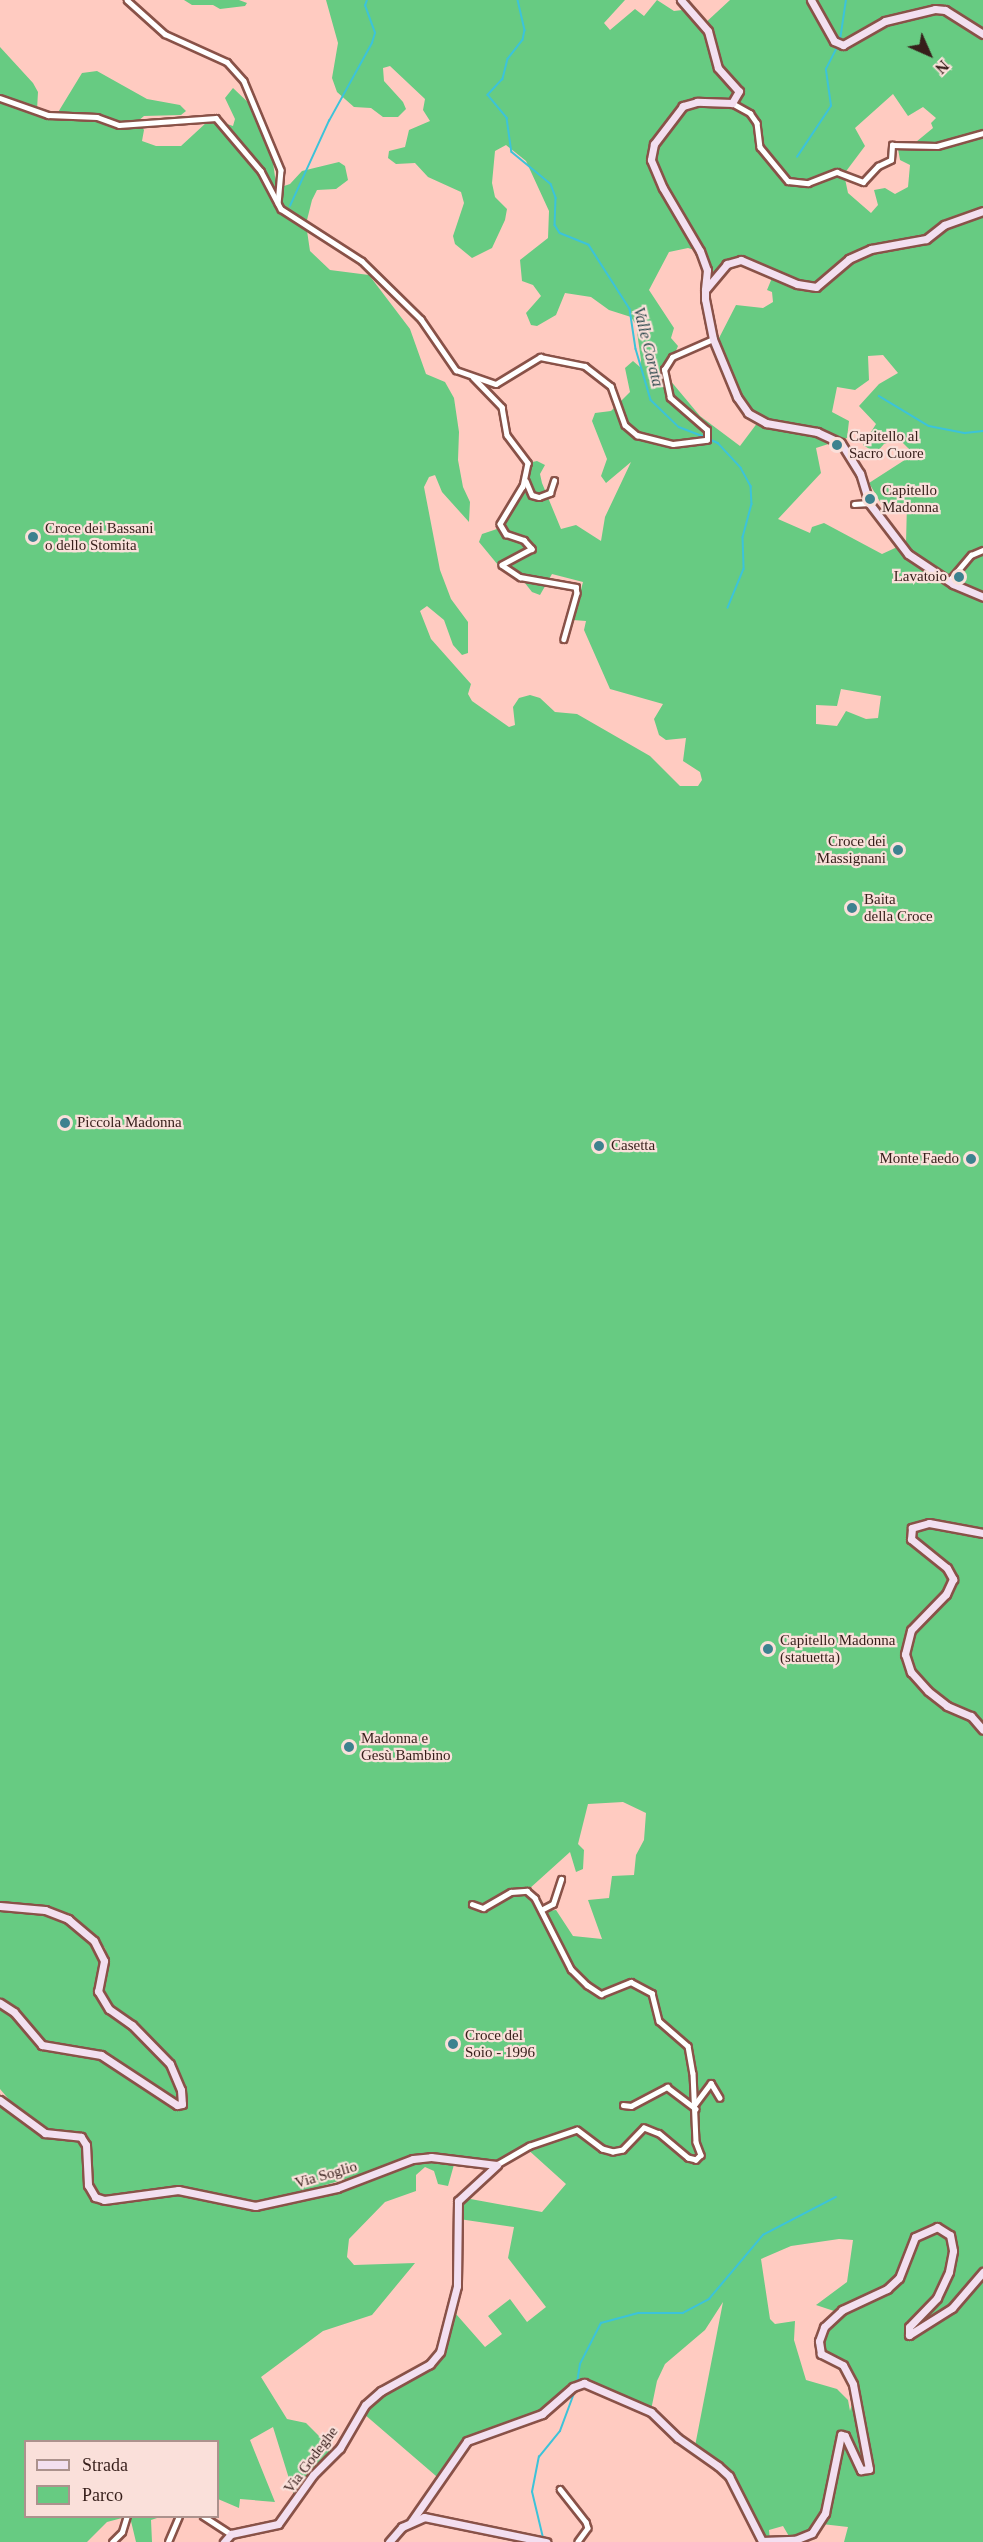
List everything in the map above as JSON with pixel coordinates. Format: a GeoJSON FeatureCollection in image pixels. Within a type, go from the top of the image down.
{"type":"FeatureCollection","features":[{"type":"Feature","properties":{"kind":"street"},"geometry":{"type":"LineString","coordinates":[[127,0],[165,34],[226,62],[244,81],[281,170],[278,203]]}},
{"type":"Feature","properties":{"kind":"street"},"geometry":{"type":"LineString","coordinates":[[681,0],[708,31],[718,68],[739,91],[732,103]]}},
{"type":"Feature","properties":{"kind":"street"},"geometry":{"type":"LineString","coordinates":[[811,0],[839,43],[885,21],[935,9],[945,10],[983,34]]}},
{"type":"Feature","properties":{"kind":"street"},"geometry":{"type":"LineString","coordinates":[[0,98],[48,115],[93,116],[120,125],[216,118],[261,171],[278,203],[288,216],[362,261],[421,319],[448,362],[474,378],[502,407],[507,435],[527,460],[525,481],[501,525],[506,534],[524,540],[532,549],[502,565],[520,577],[576,587],[578,593],[564,639]]}},
{"type":"Feature","properties":{"kind":"street"},"geometry":{"type":"LineString","coordinates":[[983,133],[937,146],[892,145],[891,160],[878,166],[863,182],[837,172],[808,183],[788,181],[760,147],[757,123],[750,113],[732,103],[697,102],[682,106],[654,144],[651,160],[663,188],[700,251],[706,270],[705,290],[713,339],[737,397],[753,417],[777,426],[824,434],[841,442],[856,465],[868,503],[913,558],[949,581],[983,597]]}},
{"type":"Feature","properties":{"kind":"street"},"geometry":{"type":"LineString","coordinates":[[705,290],[728,264],[741,260],[797,284],[816,287],[849,259],[871,249],[926,239],[944,225],[983,211]]}},
{"type":"Feature","properties":{"kind":"street"},"geometry":{"type":"LineString","coordinates":[[474,378],[501,384],[540,357],[585,366],[611,386],[625,425],[640,436],[673,444],[707,440],[706,430],[670,398],[664,370],[672,357],[713,339]]}},
{"type":"Feature","properties":{"kind":"street"},"geometry":{"type":"LineString","coordinates":[[525,481],[532,495],[539,497],[550,492],[554,481]]}},
{"type":"Feature","properties":{"kind":"street"},"geometry":{"type":"LineString","coordinates":[[854,504],[868,503]]}},
{"type":"Feature","properties":{"kind":"street"},"geometry":{"type":"LineString","coordinates":[[949,581],[971,555],[983,550]]}},
{"type":"Feature","properties":{"kind":"street"},"geometry":{"type":"LineString","coordinates":[[983,1533],[929,1523],[912,1528],[911,1539],[947,1568],[953,1579],[946,1594],[911,1630],[905,1654],[911,1672],[928,1691],[947,1706],[971,1716],[983,1730]]}},
{"type":"Feature","properties":{"kind":"street"},"geometry":{"type":"LineString","coordinates":[[541,1910],[553,1904],[561,1879]]}},
{"type":"Feature","properties":{"kind":"street"},"geometry":{"type":"LineString","coordinates":[[472,1904],[483,1908],[505,1894],[523,1890],[535,1898],[571,1969],[598,1994],[631,1982],[652,1993],[659,2020],[688,2046],[695,2107],[696,2142],[701,2155],[696,2160],[659,2134],[644,2128],[617,2152],[602,2150],[577,2130],[530,2146],[497,2165]]}},
{"type":"Feature","properties":{"kind":"street"},"geometry":{"type":"LineString","coordinates":[[0,1906],[45,1910],[68,1918],[94,1941],[104,1962],[98,1991],[109,2009],[132,2025],[170,2064],[181,2090],[183,2104],[177,2105],[100,2055],[42,2045],[14,2012],[0,2003]]}},
{"type":"Feature","properties":{"kind":"street"},"geometry":{"type":"LineString","coordinates":[[695,2107],[711,2084],[720,2098]]}},
{"type":"Feature","properties":{"kind":"street"},"geometry":{"type":"LineString","coordinates":[[623,2105],[631,2106],[667,2086],[695,2107]]}},
{"type":"Feature","properties":{"kind":"street","name":"Via Soglio"},"geometry":{"type":"LineString","coordinates":[[0,2100],[45,2133],[81,2137],[86,2145],[88,2185],[95,2197],[104,2200],[178,2190],[255,2206],[337,2188],[413,2159],[431,2157],[497,2165]]}},
{"type":"Feature","properties":{"kind":"street","name":"Via Godeghe"},"geometry":{"type":"LineString","coordinates":[[231,2534],[278,2524],[313,2475],[340,2448],[365,2405],[381,2391],[430,2364],[440,2352],[451,2321],[457,2286],[458,2201],[497,2165]]}},
{"type":"Feature","properties":{"kind":"street"},"geometry":{"type":"LineString","coordinates":[[390,2540],[411,2522],[467,2441],[542,2414],[573,2386],[584,2383],[651,2412],[678,2438],[718,2466],[729,2476],[759,2538],[795,2540],[812,2533],[825,2512],[840,2436],[845,2436],[861,2469],[867,2472],[853,2384],[843,2365],[821,2354],[819,2341],[824,2327],[842,2310],[887,2289],[899,2278],[915,2237],[937,2227],[950,2235],[953,2251],[949,2272],[937,2298],[909,2327],[909,2335],[952,2308],[983,2272]]}},
{"type":"Feature","properties":{"kind":"street"},"geometry":{"type":"LineString","coordinates":[[560,2489],[586,2522],[588,2528],[578,2542]]}},
{"type":"Feature","properties":{"kind":"street"},"geometry":{"type":"LineString","coordinates":[[112,2542],[122,2532],[127,2518]]}},
{"type":"Feature","properties":{"kind":"street"},"geometry":{"type":"LineString","coordinates":[[168,2542],[179,2518]]}},
{"type":"Feature","properties":{"kind":"street"},"geometry":{"type":"LineString","coordinates":[[205,2518],[231,2534],[224,2542]]}},
{"type":"Feature","properties":{"kind":"street"},"geometry":{"type":"LineString","coordinates":[[411,2522],[437,2518],[543,2541]]}},
{"type":"Feature","properties":{"kind":"green space"},"geometry":{"type":"Polygon","coordinates":[[[184,0],[239,0],[247,3],[245,6],[220,9],[213,5],[192,5],[184,0]]]}},
{"type":"Feature","properties":{"kind":"green space"},"geometry":{"type":"Polygon","coordinates":[[[326,0],[625,0],[604,23],[610,30],[635,9],[644,16],[657,0],[674,11],[691,9],[703,25],[730,0],[983,0],[983,2542],[844,2542],[848,2527],[822,2524],[810,2539],[790,2538],[783,2526],[769,2530],[770,2540],[757,2540],[748,2507],[731,2473],[695,2446],[723,2302],[705,2330],[665,2364],[657,2381],[651,2410],[591,2382],[576,2383],[546,2411],[509,2421],[468,2443],[443,2482],[364,2414],[377,2398],[438,2361],[456,2314],[485,2347],[502,2334],[488,2316],[510,2299],[527,2322],[546,2307],[508,2258],[514,2227],[459,2219],[465,2198],[542,2212],[566,2184],[525,2147],[497,2160],[431,2154],[274,2200],[249,2202],[188,2188],[150,2189],[106,2198],[97,2194],[92,2187],[86,2139],[77,2132],[44,2128],[23,2116],[0,2089],[0,1909],[40,1912],[68,1925],[93,1944],[100,1956],[96,1991],[101,2002],[152,2047],[169,2068],[179,2101],[98,2050],[58,2047],[62,2054],[102,2058],[182,2110],[187,2098],[163,2052],[105,2001],[103,1984],[109,1964],[105,1948],[90,1932],[53,1909],[0,1902],[0,47],[33,83],[38,92],[37,110],[49,118],[57,114],[82,73],[97,71],[147,99],[180,105],[186,111],[181,115],[144,116],[138,121],[144,130],[142,141],[156,146],[181,146],[207,122],[215,120],[233,126],[235,119],[225,98],[233,88],[255,109],[271,148],[276,184],[281,187],[290,184],[302,171],[339,162],[345,166],[348,180],[336,189],[317,190],[312,200],[306,224],[310,251],[330,270],[369,275],[410,329],[426,374],[445,382],[454,398],[459,432],[458,460],[463,487],[470,502],[469,522],[442,492],[435,475],[429,477],[424,487],[440,570],[451,599],[468,622],[468,653],[462,655],[453,645],[444,620],[427,606],[420,611],[431,639],[471,684],[468,694],[472,701],[509,727],[515,725],[513,707],[519,698],[530,695],[540,698],[555,712],[577,714],[650,756],[680,786],[698,786],[702,780],[700,772],[683,761],[686,738],[666,740],[659,735],[654,719],[663,704],[610,689],[584,630],[586,621],[573,620],[583,582],[552,574],[540,595],[532,592],[517,573],[498,565],[479,542],[482,534],[497,529],[504,521],[512,498],[523,484],[528,463],[537,461],[545,465],[540,474],[542,483],[561,529],[576,525],[601,541],[605,517],[631,462],[606,483],[601,476],[607,459],[592,421],[595,413],[611,411],[630,392],[625,368],[633,361],[640,367],[641,360],[636,325],[631,317],[609,310],[591,297],[565,293],[556,315],[537,326],[531,325],[526,313],[541,296],[533,285],[522,281],[520,260],[548,238],[549,211],[526,161],[506,145],[495,151],[492,183],[495,197],[507,209],[505,220],[492,248],[472,258],[455,244],[453,236],[464,203],[461,192],[428,177],[415,163],[396,164],[388,158],[389,151],[405,147],[409,130],[430,121],[423,110],[425,99],[390,66],[383,68],[384,81],[403,102],[406,109],[398,117],[383,117],[371,108],[354,107],[337,92],[332,78],[338,43],[326,0]],[[893,94],[855,128],[865,146],[844,174],[848,193],[871,213],[878,205],[874,190],[885,188],[895,194],[908,187],[910,165],[900,160],[898,149],[916,142],[933,128],[931,123],[936,118],[923,107],[908,116],[893,94]],[[688,248],[669,252],[649,290],[674,328],[671,338],[678,346],[670,365],[669,379],[700,416],[740,446],[758,422],[739,399],[717,342],[736,305],[763,308],[773,302],[772,292],[767,290],[774,273],[743,258],[709,279],[704,253],[688,248]],[[883,355],[868,356],[869,380],[855,390],[837,387],[832,412],[849,421],[847,438],[816,448],[821,473],[778,519],[810,533],[812,527],[824,523],[882,554],[906,543],[907,503],[882,505],[869,483],[914,454],[899,439],[884,444],[876,453],[863,445],[876,424],[859,406],[879,384],[898,373],[883,355]],[[841,689],[837,706],[816,705],[816,724],[837,726],[846,711],[866,719],[878,718],[881,696],[841,689]],[[623,1802],[588,1804],[578,1844],[584,1850],[583,1869],[576,1872],[570,1852],[529,1889],[540,1912],[556,1910],[573,1936],[602,1939],[588,1900],[609,1898],[612,1876],[634,1875],[636,1855],[644,1840],[646,1813],[623,1802]],[[839,2239],[791,2246],[761,2259],[770,2319],[775,2324],[795,2321],[794,2340],[806,2380],[837,2389],[848,2400],[850,2411],[855,2394],[850,2374],[820,2349],[820,2340],[837,2312],[816,2305],[847,2282],[853,2240],[839,2239]]]}},
{"type":"Feature","properties":{"kind":"green space"},"geometry":{"type":"Polygon","coordinates":[[[0,2105],[45,2136],[76,2138],[83,2148],[87,2191],[94,2199],[181,2192],[254,2208],[281,2205],[365,2181],[413,2162],[455,2161],[448,2186],[438,2184],[434,2171],[425,2167],[416,2175],[416,2191],[385,2202],[349,2239],[347,2257],[354,2265],[415,2263],[372,2315],[323,2331],[261,2377],[287,2419],[306,2423],[334,2451],[295,2498],[273,2427],[250,2440],[275,2502],[240,2499],[239,2508],[219,2499],[219,2440],[24,2440],[24,2518],[122,2518],[107,2522],[87,2542],[0,2542],[0,2105]]]}},
{"type":"Feature","properties":{"kind":"green space"},"geometry":{"type":"Polygon","coordinates":[[[130,2518],[157,2518],[151,2520],[152,2542],[136,2542],[130,2518]]]}},
{"type":"Feature","properties":{"kind":"waterway"},"geometry":{"type":"LineString","coordinates":[[290,206],[329,121],[372,43],[375,33],[365,6],[367,0]]}},
{"type":"Feature","properties":{"kind":"waterway","name":"Valle Corata"},"geometry":{"type":"LineString","coordinates":[[518,0],[525,30],[523,40],[508,59],[503,79],[488,95],[507,118],[512,152],[551,184],[556,198],[555,225],[560,233],[589,245],[630,309],[636,349],[651,400],[679,427],[705,437]]}},
{"type":"Feature","properties":{"kind":"waterway"},"geometry":{"type":"LineString","coordinates":[[840,40],[846,0]]}},
{"type":"Feature","properties":{"kind":"waterway"},"geometry":{"type":"LineString","coordinates":[[797,157],[831,106],[826,69],[838,45]]}},
{"type":"Feature","properties":{"kind":"waterway"},"geometry":{"type":"LineString","coordinates":[[879,396],[929,426],[965,433],[983,431]]}},
{"type":"Feature","properties":{"kind":"waterway","name":"Valle Corata"},"geometry":{"type":"LineString","coordinates":[[709,439],[718,443],[741,468],[751,486],[752,504],[743,537],[744,569],[728,608]]}},
{"type":"Feature","properties":{"kind":"waterway"},"geometry":{"type":"LineString","coordinates":[[577,2383],[580,2364],[601,2323],[639,2313],[683,2313],[709,2299],[763,2235],[836,2197]]}},
{"type":"Feature","properties":{"kind":"waterway"},"geometry":{"type":"LineString","coordinates":[[543,2538],[532,2492],[539,2457],[560,2431],[576,2388]]}},
{"type":"Feature","properties":{"kind":"place","name":"Capitello al Sacro Cuore"},"geometry":{"type":"Point","coordinates":[837,445]}},
{"type":"Feature","properties":{"kind":"place","name":"Capitello Madonna"},"geometry":{"type":"Point","coordinates":[870,499]}},
{"type":"Feature","properties":{"kind":"place","name":"Croce dei Bassani o dello Stomita"},"geometry":{"type":"Point","coordinates":[33,537]}},
{"type":"Feature","properties":{"kind":"place","name":"Lavatoio"},"geometry":{"type":"Point","coordinates":[959,577]}},
{"type":"Feature","properties":{"kind":"place","name":"Croce dei Massignani"},"geometry":{"type":"Point","coordinates":[898,850]}},
{"type":"Feature","properties":{"kind":"place","name":"Baita della Croce"},"geometry":{"type":"Point","coordinates":[852,908]}},
{"type":"Feature","properties":{"kind":"place","name":"Piccola Madonna"},"geometry":{"type":"Point","coordinates":[65,1123]}},
{"type":"Feature","properties":{"kind":"place","name":"Casetta"},"geometry":{"type":"Point","coordinates":[599,1146]}},
{"type":"Feature","properties":{"kind":"place","name":"Monte Faedo"},"geometry":{"type":"Point","coordinates":[971,1159]}},
{"type":"Feature","properties":{"kind":"place","name":"Capitello Madonna (statuetta)"},"geometry":{"type":"Point","coordinates":[768,1649]}},
{"type":"Feature","properties":{"kind":"place","name":"Madonna e Gesù Bambino"},"geometry":{"type":"Point","coordinates":[349,1747]}},
{"type":"Feature","properties":{"kind":"place","name":"Croce del Soio - 1996"},"geometry":{"type":"Point","coordinates":[453,2044]}}]}
